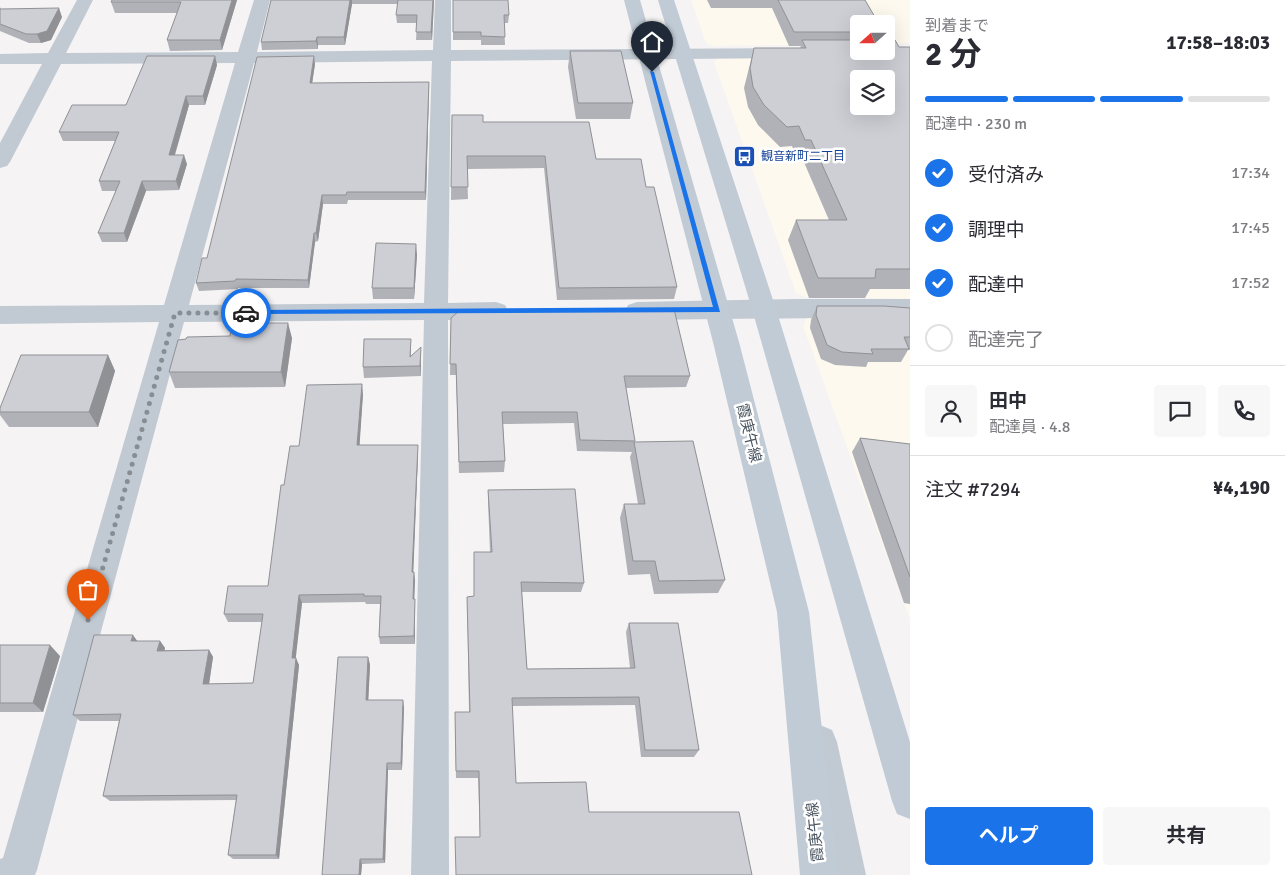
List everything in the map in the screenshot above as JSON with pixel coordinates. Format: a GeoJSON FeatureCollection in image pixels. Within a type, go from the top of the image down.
{"type":"FeatureCollection","features":[{"type":"Feature","properties":{"kind":"street"},"geometry":{"type":"LineString","coordinates":[[0,162],[85,0]]}},
{"type":"Feature","properties":{"kind":"street"},"geometry":{"type":"LineString","coordinates":[[9,875],[18,870],[262,0]]}},
{"type":"Feature","properties":{"kind":"street"},"geometry":{"type":"LineString","coordinates":[[430,875],[436,311],[443,0]]}},
{"type":"Feature","properties":{"kind":"street","name":"霞庚午線"},"geometry":{"type":"LineString","coordinates":[[632,0],[718,310],[793,612],[819,875]]}},
{"type":"Feature","properties":{"kind":"street"},"geometry":{"type":"LineString","coordinates":[[666,0],[764,309],[910,801]]}},
{"type":"Feature","properties":{"kind":"street"},"geometry":{"type":"LineString","coordinates":[[0,59],[813,52]]}},
{"type":"Feature","properties":{"kind":"street"},"geometry":{"type":"LineString","coordinates":[[615,311],[910,308]]}},
{"type":"Feature","properties":{"kind":"street"},"geometry":{"type":"LineString","coordinates":[[0,315],[516,311]]}},
{"type":"Feature","properties":{"kind":"street"},"geometry":{"type":"LineString","coordinates":[[793,612],[847,875]]}},
{"type":"Feature","properties":{"kind":"shaded area"},"geometry":{"type":"Polygon","coordinates":[[[691,0],[910,0],[910,43],[895,44],[895,15],[850,15],[850,44],[712,46],[706,43],[691,0]]]}},
{"type":"Feature","properties":{"kind":"shaded area"},"geometry":{"type":"Polygon","coordinates":[[[895,55],[910,55],[910,299],[805,297],[796,293],[714,62],[719,58],[850,56],[850,60],[895,60],[895,55]]]}},
{"type":"Feature","properties":{"kind":"shaded area"},"geometry":{"type":"Polygon","coordinates":[[[910,315],[910,620],[803,326],[807,318],[910,315]]]}},
{"type":"Feature","properties":{"kind":"building"},"geometry":{"type":"Polygon","coordinates":[[[112,0],[232,0],[220,40],[167,40],[181,2],[111,2],[112,0]]]}},
{"type":"Feature","properties":{"kind":"building"},"geometry":{"type":"Polygon","coordinates":[[[271,0],[350,0],[344,37],[317,37],[316,41],[261,42],[271,0]]]}},
{"type":"Feature","properties":{"kind":"building"},"geometry":{"type":"Polygon","coordinates":[[[398,0],[433,0],[431,32],[416,32],[417,15],[396,15],[398,0]]]}},
{"type":"Feature","properties":{"kind":"building"},"geometry":{"type":"Polygon","coordinates":[[[453,0],[508,0],[509,15],[504,15],[505,37],[481,36],[481,32],[453,32],[453,0]]]}},
{"type":"Feature","properties":{"kind":"building"},"geometry":{"type":"Polygon","coordinates":[[[778,0],[865,0],[874,15],[850,15],[850,32],[794,32],[778,0]]]}},
{"type":"Feature","properties":{"kind":"building"},"geometry":{"type":"Polygon","coordinates":[[[59,8],[47,31],[37,34],[26,34],[0,24],[0,9],[59,8]]]}},
{"type":"Feature","properties":{"kind":"building"},"geometry":{"type":"Polygon","coordinates":[[[802,40],[850,40],[850,60],[895,60],[895,40],[899,47],[910,47],[910,269],[876,269],[875,278],[818,278],[796,220],[847,220],[811,140],[805,140],[799,126],[787,127],[764,105],[753,87],[750,68],[754,48],[806,48],[802,40]]]}},
{"type":"Feature","properties":{"kind":"building"},"geometry":{"type":"Polygon","coordinates":[[[570,51],[621,51],[633,103],[578,103],[570,51]]]}},
{"type":"Feature","properties":{"kind":"building"},"geometry":{"type":"Polygon","coordinates":[[[147,56],[215,56],[203,96],[186,96],[169,155],[184,155],[176,181],[142,181],[124,233],[98,233],[120,181],[99,181],[119,132],[59,132],[72,105],[126,105],[147,56]]]}},
{"type":"Feature","properties":{"kind":"building"},"geometry":{"type":"Polygon","coordinates":[[[314,56],[310,83],[429,82],[425,192],[347,192],[346,195],[322,195],[316,233],[314,233],[308,280],[236,279],[235,281],[196,283],[202,258],[207,258],[257,57],[314,56]]]}},
{"type":"Feature","properties":{"kind":"building"},"geometry":{"type":"Polygon","coordinates":[[[452,115],[483,115],[483,122],[589,122],[596,159],[641,159],[646,187],[654,187],[677,287],[559,288],[545,156],[467,156],[468,187],[451,187],[452,115]]]}},
{"type":"Feature","properties":{"kind":"building"},"geometry":{"type":"Polygon","coordinates":[[[376,243],[416,244],[414,288],[372,288],[376,243]]]}},
{"type":"Feature","properties":{"kind":"building"},"geometry":{"type":"Polygon","coordinates":[[[817,306],[910,308],[910,337],[904,337],[909,349],[871,349],[873,354],[842,352],[827,345],[816,315],[817,306]]]}},
{"type":"Feature","properties":{"kind":"building"},"geometry":{"type":"Polygon","coordinates":[[[674,309],[690,376],[624,376],[635,441],[580,440],[577,412],[502,412],[505,461],[459,462],[456,364],[450,364],[451,318],[460,310],[674,309]]]}},
{"type":"Feature","properties":{"kind":"building"},"geometry":{"type":"Polygon","coordinates":[[[242,323],[288,323],[281,372],[169,372],[178,340],[186,339],[187,337],[230,336],[231,329],[240,329],[242,323]]]}},
{"type":"Feature","properties":{"kind":"building"},"geometry":{"type":"Polygon","coordinates":[[[364,339],[411,339],[410,357],[421,347],[420,366],[363,367],[364,339]]]}},
{"type":"Feature","properties":{"kind":"building"},"geometry":{"type":"Polygon","coordinates":[[[21,355],[108,355],[89,412],[0,412],[21,355]]]}},
{"type":"Feature","properties":{"kind":"building"},"geometry":{"type":"Polygon","coordinates":[[[362,384],[357,445],[418,445],[412,572],[414,572],[413,599],[415,599],[414,636],[379,637],[381,596],[364,596],[364,594],[299,595],[292,658],[296,658],[276,855],[228,855],[237,795],[103,796],[121,714],[73,715],[94,635],[133,635],[131,641],[160,641],[157,651],[209,650],[203,684],[253,683],[263,614],[224,614],[228,586],[268,586],[281,485],[284,485],[290,446],[299,446],[307,385],[362,384]]]}},
{"type":"Feature","properties":{"kind":"building"},"geometry":{"type":"Polygon","coordinates":[[[860,438],[910,444],[910,577],[860,438]]]}},
{"type":"Feature","properties":{"kind":"building"},"geometry":{"type":"Polygon","coordinates":[[[693,441],[725,580],[659,581],[655,561],[633,561],[624,504],[645,504],[634,442],[693,441]]]}},
{"type":"Feature","properties":{"kind":"building"},"geometry":{"type":"Polygon","coordinates":[[[575,489],[584,583],[521,582],[527,669],[635,668],[629,623],[678,623],[699,750],[645,750],[639,697],[512,698],[516,783],[586,782],[589,812],[739,812],[752,875],[456,875],[455,837],[480,837],[479,771],[456,771],[455,712],[470,712],[467,597],[474,596],[474,552],[492,552],[488,490],[575,489]]]}},
{"type":"Feature","properties":{"kind":"building"},"geometry":{"type":"Polygon","coordinates":[[[0,645],[50,645],[33,703],[0,703],[0,645]]]}},
{"type":"Feature","properties":{"kind":"building"},"geometry":{"type":"Polygon","coordinates":[[[338,657],[368,657],[366,700],[403,700],[401,763],[387,763],[383,859],[360,859],[359,875],[322,875],[338,657]]]}},
{"type":"Feature","properties":{"kind":"way so far"},"geometry":{"type":"LineString","coordinates":[[88,620],[175,313],[246,313]]}},
{"type":"Feature","properties":{"kind":"place","name":"観音新町二丁目"},"geometry":{"type":"Point","coordinates":[745,156]}},
{"type":"Feature","properties":{"kind":"route"},"geometry":{"type":"LineString","coordinates":[[246,313],[718,310],[652,72]]}}]}
